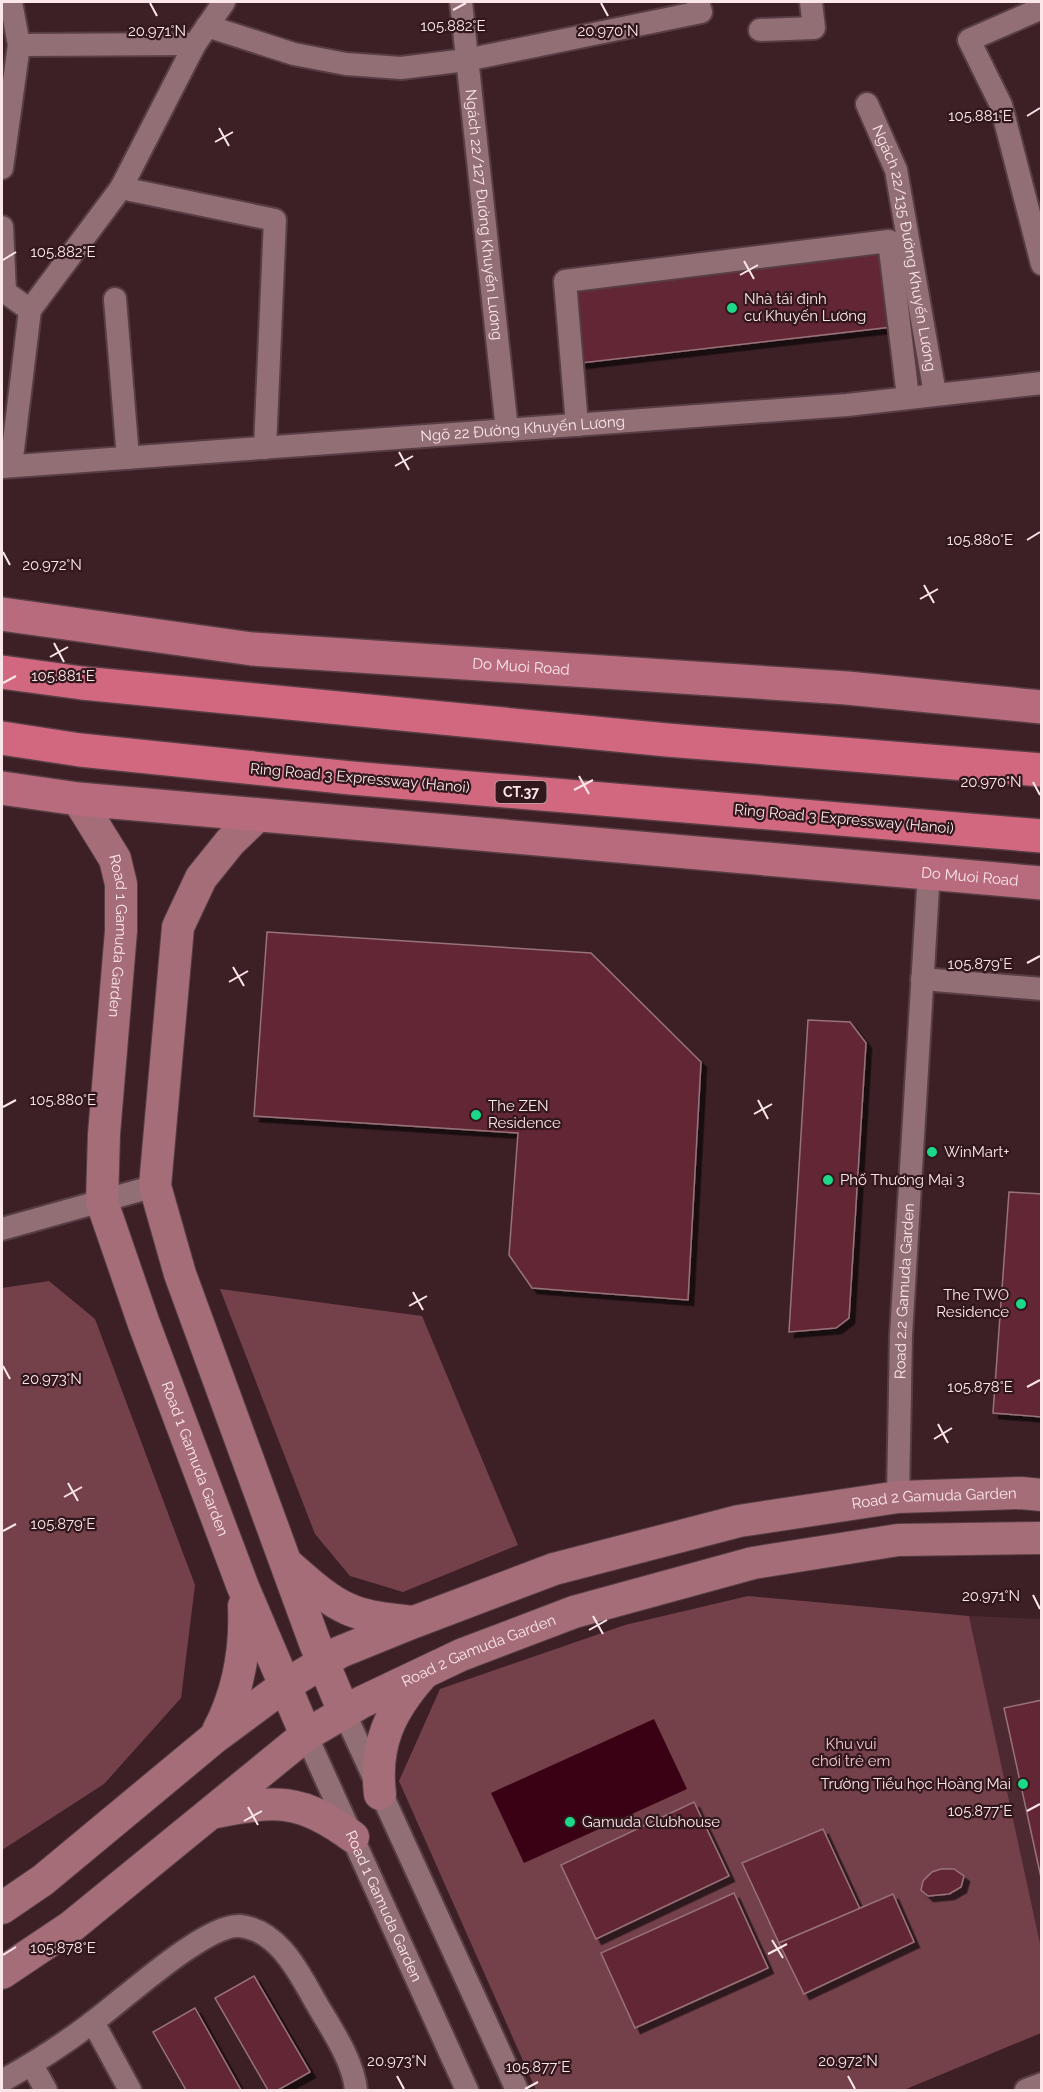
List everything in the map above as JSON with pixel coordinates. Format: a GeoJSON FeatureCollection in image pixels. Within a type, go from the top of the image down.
{"type":"FeatureCollection","features":[{"type":"Feature","properties":{"kind":"highway"},"geometry":{"type":"LineString","coordinates":[[2,672],[82,683],[667,740],[1041,770]]}},
{"type":"Feature","properties":{"kind":"highway","name":"Ring Road 3 Expressway (Hanoi)"},"geometry":{"type":"LineString","coordinates":[[2,738],[80,750],[351,778],[1041,836]]}},
{"type":"Feature","properties":{"kind":"main road","name":"Do Muoi Road"},"geometry":{"type":"LineString","coordinates":[[2,614],[252,649],[847,688],[1041,707]]}},
{"type":"Feature","properties":{"kind":"main road","name":"Do Muoi Road"},"geometry":{"type":"LineString","coordinates":[[2,788],[78,799],[928,871],[1041,883]]}},
{"type":"Feature","properties":{"kind":"street"},"geometry":{"type":"LineString","coordinates":[[2,168],[18,45],[10,2]]}},
{"type":"Feature","properties":{"kind":"street"},"geometry":{"type":"LineString","coordinates":[[6,466],[30,310],[121,188],[201,35],[224,2]]}},
{"type":"Feature","properties":{"kind":"street","name":"Ngách 22/127 Đường Khuyến Lương"},"geometry":{"type":"LineString","coordinates":[[461,2],[507,430]]}},
{"type":"Feature","properties":{"kind":"street"},"geometry":{"type":"LineString","coordinates":[[18,45],[201,35],[346,64],[401,68],[466,60],[701,12],[698,2]]}},
{"type":"Feature","properties":{"kind":"street"},"geometry":{"type":"LineString","coordinates":[[760,30],[814,28],[811,2]]}},
{"type":"Feature","properties":{"kind":"street"},"geometry":{"type":"LineString","coordinates":[[1041,8],[969,40],[1001,105],[1041,264]]}},
{"type":"Feature","properties":{"kind":"street","name":"Ngách 22/135 Đường Khuyến Lương"},"geometry":{"type":"LineString","coordinates":[[867,104],[896,170],[906,216],[935,394]]}},
{"type":"Feature","properties":{"kind":"street"},"geometry":{"type":"LineString","coordinates":[[121,188],[274,220],[265,448]]}},
{"type":"Feature","properties":{"kind":"street"},"geometry":{"type":"LineString","coordinates":[[2,226],[5,292],[30,310]]}},
{"type":"Feature","properties":{"kind":"street"},"geometry":{"type":"LineString","coordinates":[[577,425],[565,281],[890,241],[908,398]]}},
{"type":"Feature","properties":{"kind":"street"},"geometry":{"type":"LineString","coordinates":[[115,299],[128,458]]}},
{"type":"Feature","properties":{"kind":"street","name":"Ngõ 22 Đường Khuyến Lương"},"geometry":{"type":"LineString","coordinates":[[6,466],[847,405],[1041,383]]}},
{"type":"Feature","properties":{"kind":"street","name":"Road 1 Gamuda Garden"},"geometry":{"type":"LineString","coordinates":[[78,799],[115,859],[121,884],[121,931],[104,1134],[102,1202],[144,1324],[243,1587],[306,1736],[467,2091]]}},
{"type":"Feature","properties":{"kind":"street"},"geometry":{"type":"LineString","coordinates":[[258,814],[201,878],[178,927],[154,1186],[180,1274],[323,1662],[380,1794],[517,2091]]}},
{"type":"Feature","properties":{"kind":"street","name":"Road 2.2 Gamuda Garden"},"geometry":{"type":"LineString","coordinates":[[898,1497],[901,1335],[928,871]]}},
{"type":"Feature","properties":{"kind":"street"},"geometry":{"type":"LineString","coordinates":[[922,979],[1041,989]]}},
{"type":"Feature","properties":{"kind":"street"},"geometry":{"type":"LineString","coordinates":[[2,1228],[154,1186]]}},
{"type":"Feature","properties":{"kind":"street","name":"Road 2 Gamuda Garden"},"geometry":{"type":"LineString","coordinates":[[323,1662],[340,1652],[414,1622],[554,1569],[739,1521],[898,1497],[1021,1493],[1041,1495]]}},
{"type":"Feature","properties":{"kind":"street"},"geometry":{"type":"LineString","coordinates":[[898,1497],[898,1539]]}},
{"type":"Feature","properties":{"kind":"street","name":"Road 2 Gamuda Garden"},"geometry":{"type":"LineString","coordinates":[[2,1973],[72,1926],[306,1736],[344,1712],[427,1669],[585,1609],[753,1563],[898,1539],[1041,1538]]}},
{"type":"Feature","properties":{"kind":"street"},"geometry":{"type":"LineString","coordinates":[[287,1564],[322,1593],[348,1609],[370,1616],[414,1622]]}},
{"type":"Feature","properties":{"kind":"street"},"geometry":{"type":"LineString","coordinates":[[214,1738],[236,1692],[244,1647],[243,1587]]}},
{"type":"Feature","properties":{"kind":"street"},"geometry":{"type":"LineString","coordinates":[[2,1908],[43,1880],[214,1738],[284,1686],[323,1662]]}},
{"type":"Feature","properties":{"kind":"street"},"geometry":{"type":"LineString","coordinates":[[380,1794],[377,1769],[386,1730],[407,1692],[427,1669]]}},
{"type":"Feature","properties":{"kind":"street"},"geometry":{"type":"LineString","coordinates":[[212,1813],[262,1803],[287,1804],[329,1819],[352,1837]]}},
{"type":"Feature","properties":{"kind":"street"},"geometry":{"type":"LineString","coordinates":[[2,2081],[32,2065],[93,2022],[201,1939],[221,1929],[238,1926],[257,1929],[279,1946],[295,1965],[350,2065],[356,2091]]}},
{"type":"Feature","properties":{"kind":"street"},"geometry":{"type":"LineString","coordinates":[[93,2022],[130,2091]]}},
{"type":"Feature","properties":{"kind":"street"},"geometry":{"type":"LineString","coordinates":[[32,2065],[46,2091]]}},
{"type":"Feature","properties":{"kind":"street"},"geometry":{"type":"LineString","coordinates":[[1026,2091],[1041,2084]]}},
{"type":"Feature","properties":{"kind":"shaded area","name":"Trường Tiểu học Hoàng Mai"},"geometry":{"type":"Polygon","coordinates":[[[969,1616],[1041,1619],[1041,1948],[969,1616]]]}},
{"type":"Feature","properties":{"kind":"shaded area"},"geometry":{"type":"Polygon","coordinates":[[[654,1719],[687,1789],[524,1863],[491,1793],[654,1719]]]}},
{"type":"Feature","properties":{"kind":"green space"},"geometry":{"type":"Polygon","coordinates":[[[49,1281],[95,1319],[195,1585],[181,1698],[104,1784],[2,1850],[2,1288],[49,1281]]]}},
{"type":"Feature","properties":{"kind":"green space"},"geometry":{"type":"Polygon","coordinates":[[[220,1289],[422,1316],[518,1545],[403,1592],[350,1576],[315,1534],[220,1289]]]}},
{"type":"Feature","properties":{"kind":"green space","name":"Khu vui chơi trẻ em"},"geometry":{"type":"Polygon","coordinates":[[[748,1596],[969,1616],[1041,1948],[1041,2033],[904,2090],[536,2090],[399,1781],[440,1689],[625,1625],[748,1596]]]}},
{"type":"Feature","properties":{"kind":"building","name":"Nhà tái định cư Khuyến Lương"},"geometry":{"type":"Polygon","coordinates":[[[883,253],[892,327],[581,363],[572,288],[883,253]]]}},
{"type":"Feature","properties":{"kind":"building","name":"The ZEN Residence"},"geometry":{"type":"Polygon","coordinates":[[[267,932],[591,953],[701,1062],[688,1300],[532,1288],[509,1255],[518,1133],[254,1116],[267,932]]]}},
{"type":"Feature","properties":{"kind":"building","name":"Phố Thương Mại 3"},"geometry":{"type":"Polygon","coordinates":[[[808,1020],[850,1022],[866,1043],[849,1318],[836,1328],[789,1332],[808,1020]]]}},
{"type":"Feature","properties":{"kind":"building","name":"The TWO Residence"},"geometry":{"type":"Polygon","coordinates":[[[1009,1192],[1042,1194],[1042,1417],[993,1413],[1009,1192]]]}},
{"type":"Feature","properties":{"kind":"building"},"geometry":{"type":"Polygon","coordinates":[[[1042,1700],[1042,1882],[1004,1708],[1042,1700]]]}},
{"type":"Feature","properties":{"kind":"building"},"geometry":{"type":"Polygon","coordinates":[[[694,1802],[729,1876],[596,1939],[561,1865],[694,1802]]]}},
{"type":"Feature","properties":{"kind":"building"},"geometry":{"type":"Polygon","coordinates":[[[823,1829],[860,1909],[779,1943],[742,1863],[823,1829]]]}},
{"type":"Feature","properties":{"kind":"building"},"geometry":{"type":"Polygon","coordinates":[[[954,1869],[964,1876],[961,1887],[949,1894],[928,1896],[921,1890],[923,1881],[932,1872],[954,1869]]]}},
{"type":"Feature","properties":{"kind":"building"},"geometry":{"type":"Polygon","coordinates":[[[734,1893],[768,1968],[635,2028],[601,1953],[734,1893]]]}},
{"type":"Feature","properties":{"kind":"building"},"geometry":{"type":"Polygon","coordinates":[[[893,1894],[914,1942],[804,1994],[779,1943],[893,1894]]]}},
{"type":"Feature","properties":{"kind":"building"},"geometry":{"type":"Polygon","coordinates":[[[254,1976],[310,2072],[278,2090],[268,2090],[215,1998],[254,1976]]]}},
{"type":"Feature","properties":{"kind":"building"},"geometry":{"type":"Polygon","coordinates":[[[195,2008],[241,2090],[186,2090],[153,2032],[195,2008]]]}},
{"type":"Feature","properties":{"kind":"place","name":"Nhà tái định cư Khuyến Lương"},"geometry":{"type":"Point","coordinates":[732,308]}},
{"type":"Feature","properties":{"kind":"place","name":"The ZEN Residence"},"geometry":{"type":"Point","coordinates":[476,1115]}},
{"type":"Feature","properties":{"kind":"place","name":"WinMart+"},"geometry":{"type":"Point","coordinates":[932,1152]}},
{"type":"Feature","properties":{"kind":"place","name":"Phố Thương Mại 3"},"geometry":{"type":"Point","coordinates":[828,1180]}},
{"type":"Feature","properties":{"kind":"place","name":"The TWO Residence"},"geometry":{"type":"Point","coordinates":[1021,1304]}},
{"type":"Feature","properties":{"kind":"place","name":"Trường Tiểu học Hoàng Mai"},"geometry":{"type":"Point","coordinates":[1023,1784]}},
{"type":"Feature","properties":{"kind":"place","name":"Gamuda Clubhouse"},"geometry":{"type":"Point","coordinates":[570,1822]}}]}
